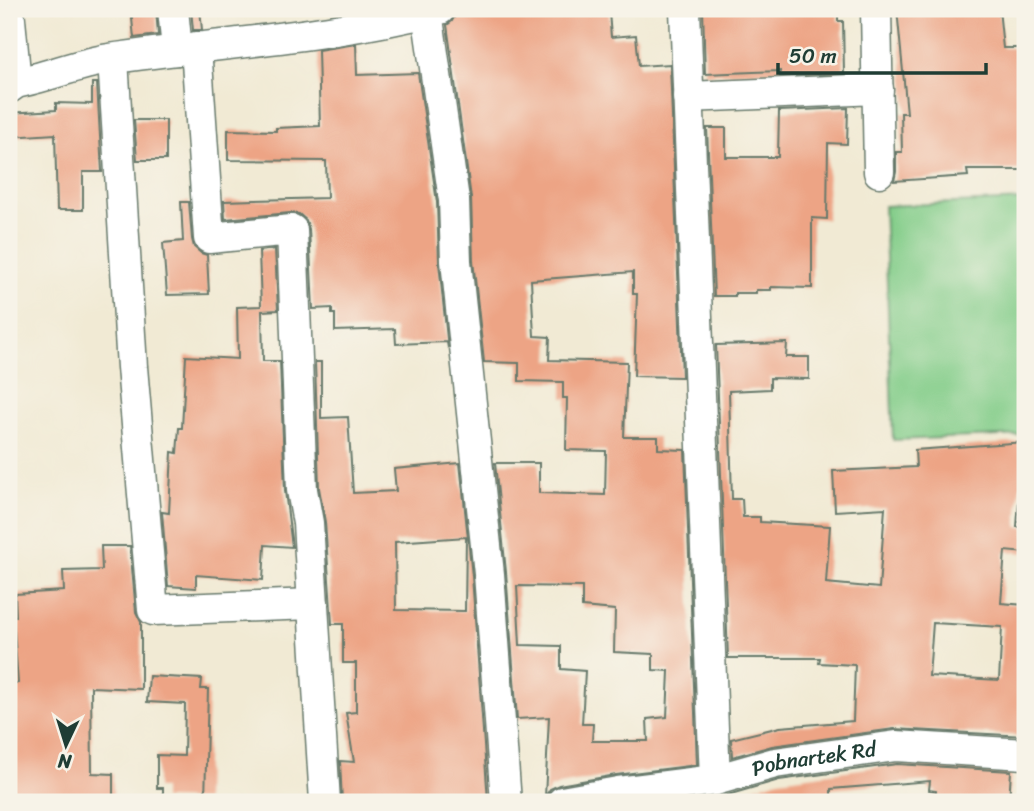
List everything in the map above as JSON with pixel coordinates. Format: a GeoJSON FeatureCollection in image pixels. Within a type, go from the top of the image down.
{"type":"FeatureCollection","features":[{"type":"Feature","properties":{"kind":"street"},"geometry":{"type":"LineString","coordinates":[[9,9],[12,85],[113,59],[186,49],[342,19],[433,10],[489,574],[506,802]]}},
{"type":"Feature","properties":{"kind":"street"},"geometry":{"type":"LineString","coordinates":[[173,9],[186,49],[209,238],[292,230],[302,489],[308,523],[325,802]]}},
{"type":"Feature","properties":{"kind":"street"},"geometry":{"type":"LineString","coordinates":[[685,9],[715,780]]}},
{"type":"Feature","properties":{"kind":"street"},"geometry":{"type":"LineString","coordinates":[[876,9],[879,172]]}},
{"type":"Feature","properties":{"kind":"street"},"geometry":{"type":"LineString","coordinates":[[113,59],[132,367],[153,610],[313,604]]}},
{"type":"Feature","properties":{"kind":"street"},"geometry":{"type":"LineString","coordinates":[[688,97],[878,89]]}},
{"type":"Feature","properties":{"kind":"street","name":"Pobnartek Rd"},"geometry":{"type":"LineString","coordinates":[[562,802],[715,780],[775,763],[896,746],[1025,754]]}},
{"type":"Feature","properties":{"kind":"green space"},"geometry":{"type":"Polygon","coordinates":[[[1025,200],[1025,435],[893,440],[884,206],[1025,200]]]}},
{"type":"Feature","properties":{"kind":"building"},"geometry":{"type":"Polygon","coordinates":[[[131,9],[156,9],[158,35],[134,38],[131,9]]]}},
{"type":"Feature","properties":{"kind":"building"},"geometry":{"type":"Polygon","coordinates":[[[191,9],[200,9],[202,30],[193,30],[191,9]]]}},
{"type":"Feature","properties":{"kind":"building"},"geometry":{"type":"Polygon","coordinates":[[[585,9],[585,14],[609,12],[611,37],[636,35],[639,66],[670,64],[682,377],[634,376],[637,294],[633,294],[633,272],[531,280],[534,336],[550,337],[549,360],[627,362],[624,437],[658,437],[658,449],[685,450],[697,765],[559,785],[550,789],[545,797],[549,717],[517,719],[495,463],[539,463],[539,493],[605,495],[606,451],[566,450],[567,398],[563,398],[563,382],[519,381],[519,363],[484,362],[473,260],[471,198],[447,25],[457,11],[585,9]],[[517,586],[520,645],[561,646],[561,669],[585,671],[582,724],[593,724],[592,741],[648,741],[647,719],[667,717],[669,671],[653,670],[653,654],[614,652],[615,610],[582,607],[582,587],[517,586]]]}},
{"type":"Feature","properties":{"kind":"building"},"geometry":{"type":"Polygon","coordinates":[[[703,9],[838,9],[838,21],[843,21],[844,73],[780,76],[780,71],[705,74],[703,9]]]}},
{"type":"Feature","properties":{"kind":"building"},"geometry":{"type":"Polygon","coordinates":[[[897,9],[999,9],[1003,48],[1025,48],[1025,170],[967,170],[968,176],[894,181],[896,152],[902,152],[901,113],[907,113],[897,9]]]}},
{"type":"Feature","properties":{"kind":"building"},"geometry":{"type":"Polygon","coordinates":[[[356,44],[357,75],[418,73],[437,202],[439,263],[448,348],[447,342],[396,344],[395,329],[335,331],[335,314],[332,314],[332,308],[313,309],[309,229],[306,220],[299,214],[290,213],[225,219],[224,201],[327,198],[326,161],[228,160],[228,130],[276,131],[276,128],[320,126],[318,50],[356,44]]]}},
{"type":"Feature","properties":{"kind":"building"},"geometry":{"type":"Polygon","coordinates":[[[92,83],[97,83],[102,172],[83,172],[83,210],[57,210],[55,134],[9,137],[9,113],[56,110],[56,103],[92,104],[92,83]]]}},
{"type":"Feature","properties":{"kind":"building"},"geometry":{"type":"Polygon","coordinates":[[[848,108],[847,144],[828,143],[827,219],[812,218],[812,288],[771,287],[771,290],[756,290],[756,293],[714,296],[707,128],[726,128],[726,157],[778,157],[779,111],[848,108]]]}},
{"type":"Feature","properties":{"kind":"building"},"geometry":{"type":"Polygon","coordinates":[[[134,120],[166,120],[166,160],[137,160],[134,120]]]}},
{"type":"Feature","properties":{"kind":"building"},"geometry":{"type":"Polygon","coordinates":[[[181,202],[189,202],[194,247],[207,255],[209,294],[167,295],[163,243],[183,241],[181,202]]]}},
{"type":"Feature","properties":{"kind":"building"},"geometry":{"type":"Polygon","coordinates":[[[275,249],[278,310],[262,311],[263,361],[280,361],[285,491],[292,547],[265,545],[263,580],[196,575],[196,588],[168,586],[162,512],[169,513],[172,452],[177,453],[179,428],[182,428],[186,356],[238,359],[237,307],[261,306],[259,251],[275,249]]]}},
{"type":"Feature","properties":{"kind":"building"},"geometry":{"type":"Polygon","coordinates":[[[787,343],[786,357],[809,357],[809,379],[770,378],[770,389],[729,391],[732,499],[742,499],[743,517],[760,517],[760,522],[830,526],[826,583],[879,588],[885,508],[835,511],[833,471],[916,467],[915,450],[1025,442],[1025,485],[1020,486],[1017,527],[1025,527],[1025,553],[1005,551],[1001,603],[1025,605],[1025,736],[894,729],[772,746],[732,757],[731,739],[780,727],[853,721],[855,665],[819,663],[820,658],[728,658],[716,345],[787,343]],[[933,623],[929,676],[999,680],[1002,627],[933,623]]]}},
{"type":"Feature","properties":{"kind":"building"},"geometry":{"type":"Polygon","coordinates":[[[315,362],[321,362],[321,418],[348,417],[353,493],[396,491],[394,469],[460,463],[472,576],[488,801],[342,802],[340,761],[354,762],[346,713],[356,712],[356,663],[343,663],[343,624],[332,624],[325,522],[319,488],[315,362]],[[466,537],[395,542],[396,610],[465,611],[466,537]]]}},
{"type":"Feature","properties":{"kind":"building"},"geometry":{"type":"Polygon","coordinates":[[[101,546],[130,546],[136,612],[141,622],[141,689],[91,687],[92,773],[113,774],[113,801],[9,802],[9,683],[18,683],[13,616],[16,616],[15,594],[64,591],[63,571],[102,570],[101,546]]]}},
{"type":"Feature","properties":{"kind":"building"},"geometry":{"type":"Polygon","coordinates":[[[149,676],[202,679],[201,689],[208,689],[205,800],[163,799],[163,788],[157,788],[157,755],[184,756],[185,704],[147,702],[149,676]]]}},
{"type":"Feature","properties":{"kind":"building"},"geometry":{"type":"Polygon","coordinates":[[[897,764],[1011,771],[1009,802],[935,802],[936,791],[929,790],[930,781],[831,789],[831,802],[724,802],[724,796],[779,780],[897,764]]]}}]}
